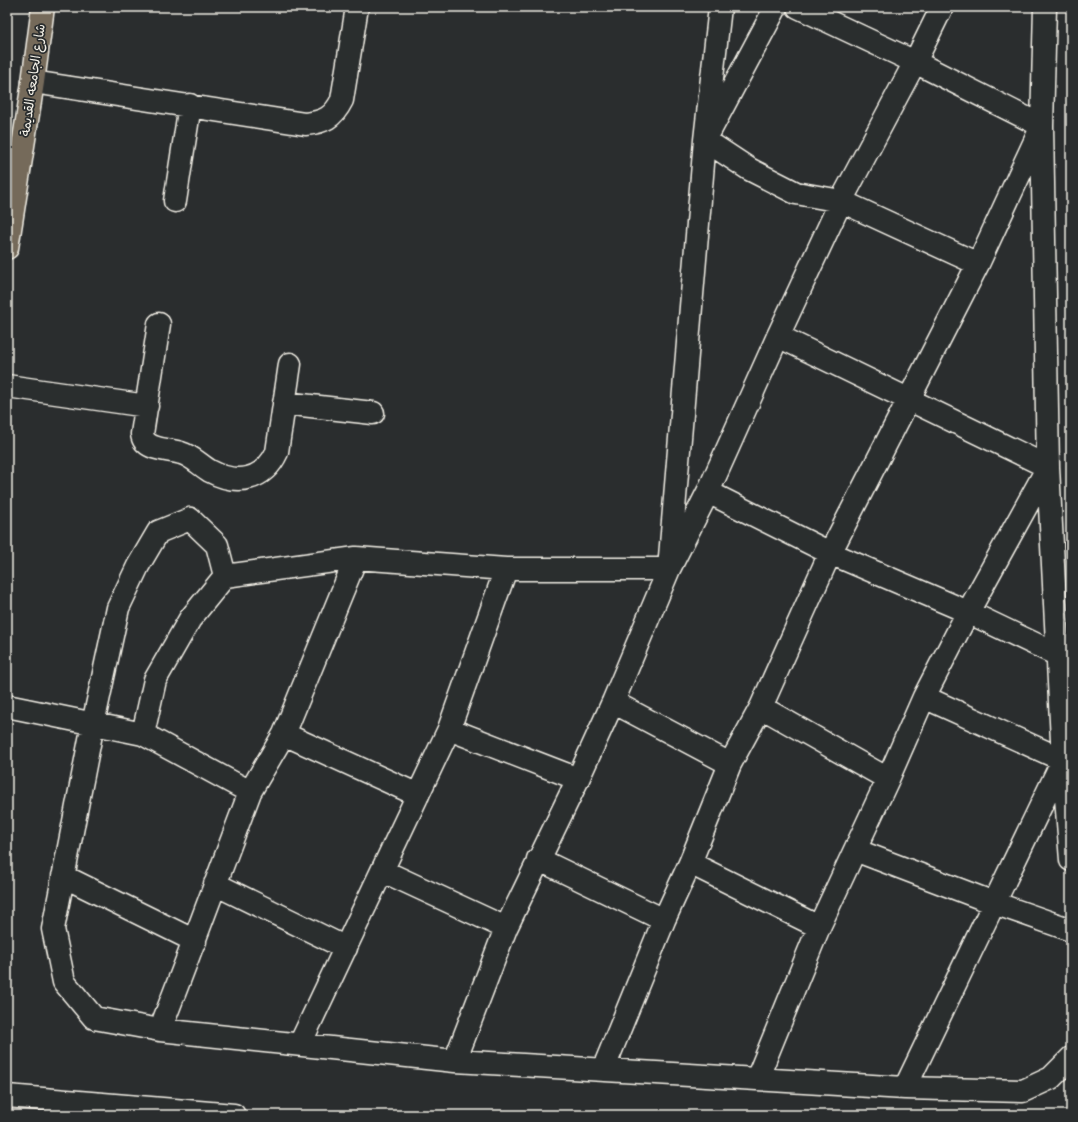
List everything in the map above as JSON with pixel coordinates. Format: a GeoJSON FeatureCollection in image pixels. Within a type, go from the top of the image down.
{"type":"FeatureCollection","features":[{"type":"Feature","properties":{"kind":"main road","name":"شارع الجامعه القديمة"},"geometry":{"type":"LineString","coordinates":[[7,248],[43,7]]}},
{"type":"Feature","properties":{"kind":"street"},"geometry":{"type":"LineString","coordinates":[[33,82],[190,105],[305,124],[318,122],[329,118],[337,110],[342,100],[357,7]]}},
{"type":"Feature","properties":{"kind":"street"},"geometry":{"type":"LineString","coordinates":[[670,568],[705,140],[720,7]]}},
{"type":"Feature","properties":{"kind":"street"},"geometry":{"type":"LineString","coordinates":[[705,140],[776,7]]}},
{"type":"Feature","properties":{"kind":"street"},"geometry":{"type":"LineString","coordinates":[[798,7],[915,62],[1042,126]]}},
{"type":"Feature","properties":{"kind":"street"},"geometry":{"type":"LineString","coordinates":[[455,1061],[506,928],[538,859],[578,779],[613,702],[670,568],[708,492],[841,201],[915,62],[942,7]]}},
{"type":"Feature","properties":{"kind":"street"},"geometry":{"type":"LineString","coordinates":[[1045,7],[1042,126],[1048,466],[1063,760],[1071,860]]}},
{"type":"Feature","properties":{"kind":"street"},"geometry":{"type":"LineString","coordinates":[[175,201],[190,105]]}},
{"type":"Feature","properties":{"kind":"street"},"geometry":{"type":"LineString","coordinates":[[603,1070],[730,764],[761,707],[830,553],[978,264],[1042,126]]}},
{"type":"Feature","properties":{"kind":"street"},"geometry":{"type":"LineString","coordinates":[[705,140],[750,169],[796,193],[841,201],[978,264]]}},
{"type":"Feature","properties":{"kind":"street"},"geometry":{"type":"LineString","coordinates":[[159,324],[142,434],[143,439],[148,445],[187,455],[220,476],[245,479],[255,476],[265,470],[273,462],[277,452],[290,364]]}},
{"type":"Feature","properties":{"kind":"street"},"geometry":{"type":"LineString","coordinates":[[778,336],[1048,466]]}},
{"type":"Feature","properties":{"kind":"street"},"geometry":{"type":"LineString","coordinates":[[7,386],[147,406]]}},
{"type":"Feature","properties":{"kind":"street"},"geometry":{"type":"LineString","coordinates":[[284,403],[373,413]]}},
{"type":"Feature","properties":{"kind":"street"},"geometry":{"type":"LineString","coordinates":[[757,1079],[819,927],[888,779],[924,697],[968,612],[1048,466]]}},
{"type":"Feature","properties":{"kind":"street"},"geometry":{"type":"LineString","coordinates":[[708,492],[830,553],[968,612],[1058,655]]}},
{"type":"Feature","properties":{"kind":"street"},"geometry":{"type":"LineString","coordinates":[[225,576],[218,545],[190,519],[158,532],[138,566],[118,608],[53,929],[64,982],[94,1018],[160,1030],[455,1061],[905,1088],[1023,1092],[1051,1078],[1071,1058]]}},
{"type":"Feature","properties":{"kind":"street"},"geometry":{"type":"LineString","coordinates":[[143,734],[156,680],[190,619],[225,576],[356,558],[506,569],[670,568]]}},
{"type":"Feature","properties":{"kind":"street"},"geometry":{"type":"LineString","coordinates":[[160,1030],[195,941],[250,792],[284,734],[356,558]]}},
{"type":"Feature","properties":{"kind":"street"},"geometry":{"type":"LineString","coordinates":[[300,1044],[449,729],[506,569]]}},
{"type":"Feature","properties":{"kind":"street"},"geometry":{"type":"LineString","coordinates":[[924,697],[1063,760]]}},
{"type":"Feature","properties":{"kind":"street"},"geometry":{"type":"LineString","coordinates":[[613,702],[730,764]]}},
{"type":"Feature","properties":{"kind":"street"},"geometry":{"type":"LineString","coordinates":[[7,706],[143,734],[250,792]]}},
{"type":"Feature","properties":{"kind":"street"},"geometry":{"type":"LineString","coordinates":[[761,707],[888,779]]}},
{"type":"Feature","properties":{"kind":"street"},"geometry":{"type":"LineString","coordinates":[[449,729],[578,779]]}},
{"type":"Feature","properties":{"kind":"street"},"geometry":{"type":"LineString","coordinates":[[284,734],[418,795]]}},
{"type":"Feature","properties":{"kind":"street"},"geometry":{"type":"LineString","coordinates":[[905,1088],[1063,760]]}},
{"type":"Feature","properties":{"kind":"street"},"geometry":{"type":"LineString","coordinates":[[855,850],[994,903],[1071,930]]}},
{"type":"Feature","properties":{"kind":"street"},"geometry":{"type":"LineString","coordinates":[[538,859],[664,920]]}},
{"type":"Feature","properties":{"kind":"street"},"geometry":{"type":"LineString","coordinates":[[690,863],[819,927]]}},
{"type":"Feature","properties":{"kind":"street"},"geometry":{"type":"LineString","coordinates":[[383,871],[506,928]]}},
{"type":"Feature","properties":{"kind":"street"},"geometry":{"type":"LineString","coordinates":[[63,876],[195,941]]}},
{"type":"Feature","properties":{"kind":"street"},"geometry":{"type":"LineString","coordinates":[[215,884],[346,948]]}},
{"type":"Feature","properties":{"kind":"street"},"geometry":{"type":"LineString","coordinates":[[7,1096],[89,1109],[234,1115]]}}]}
